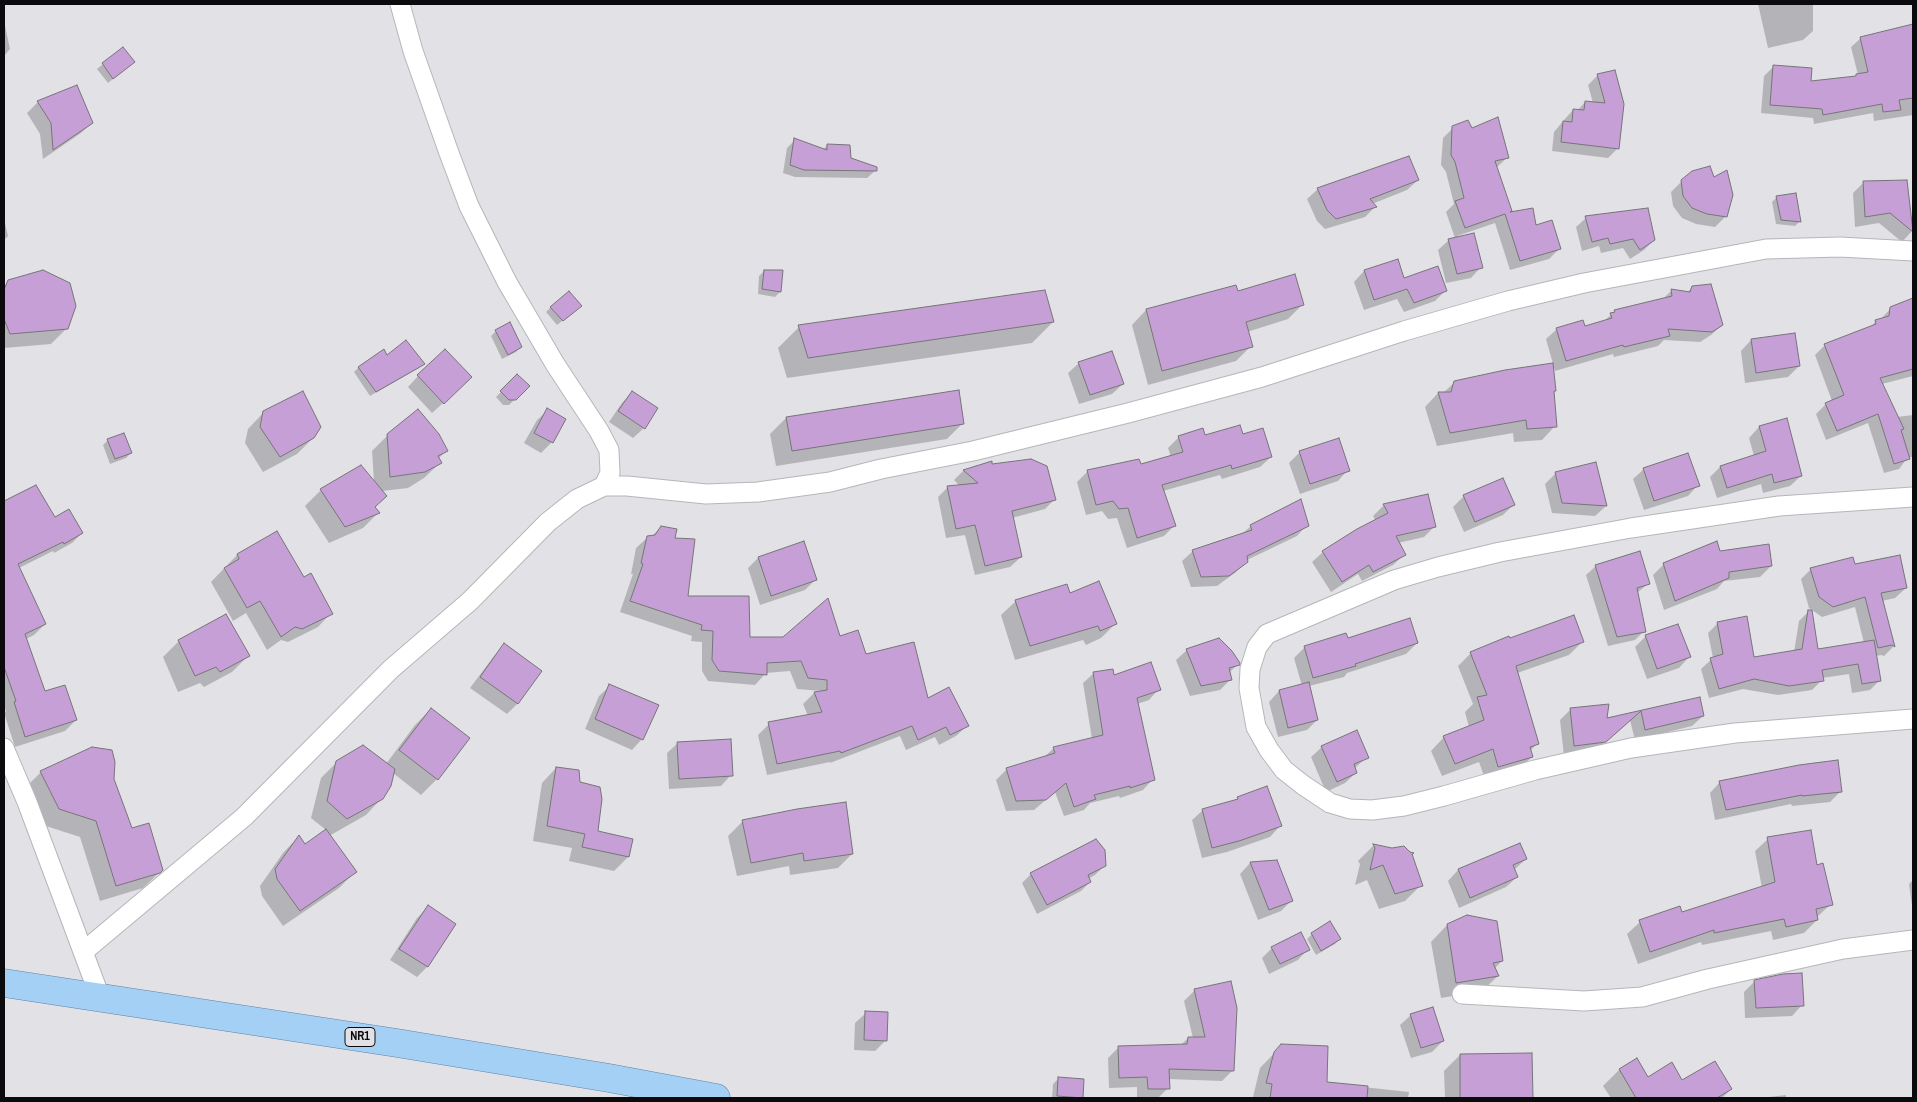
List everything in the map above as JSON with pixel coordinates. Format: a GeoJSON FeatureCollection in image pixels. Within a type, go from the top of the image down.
{"type":"FeatureCollection","features":[{"type":"Feature","properties":{"kind":"highway","name":"NR1"},"geometry":{"type":"LineString","coordinates":[[4,983],[570,1072],[716,1098]]}},
{"type":"Feature","properties":{"kind":"street"},"geometry":{"type":"LineString","coordinates":[[400,4],[413,51],[449,153],[478,223],[507,282],[555,364],[599,431],[609,450],[610,473],[604,486]]}},
{"type":"Feature","properties":{"kind":"street"},"geometry":{"type":"LineString","coordinates":[[83,952],[244,817],[391,669],[470,601],[548,522],[577,499],[604,486],[627,486],[706,494],[758,492],[830,482],[881,469],[972,451],[1128,413],[1262,377],[1404,331],[1508,301],[1584,283],[1766,250],[1840,247],[1913,250]]}},
{"type":"Feature","properties":{"kind":"street"},"geometry":{"type":"LineString","coordinates":[[1913,498],[1779,506],[1631,528],[1500,552],[1438,566],[1394,580],[1267,634],[1257,647],[1250,669],[1248,688],[1256,727],[1269,750],[1284,770],[1303,786],[1330,803],[1350,809],[1372,810],[1404,806],[1535,770],[1631,748],[1735,733],[1913,719]]}},
{"type":"Feature","properties":{"kind":"street"},"geometry":{"type":"LineString","coordinates":[[4,748],[27,802],[100,997]]}},
{"type":"Feature","properties":{"kind":"street"},"geometry":{"type":"LineString","coordinates":[[1462,994],[1584,1001],[1642,997],[1708,978],[1843,949],[1913,940]]}},
{"type":"Feature","properties":{"kind":"building"},"geometry":{"type":"Polygon","coordinates":[[[1913,24],[1913,98],[1899,100],[1901,110],[1883,112],[1882,104],[1823,115],[1822,109],[1770,105],[1773,65],[1812,68],[1811,81],[1856,76],[1856,74],[1868,72],[1860,37],[1913,24]]]}},
{"type":"Feature","properties":{"kind":"building"},"geometry":{"type":"Polygon","coordinates":[[[123,47],[135,62],[113,79],[102,63],[123,47]]]}},
{"type":"Feature","properties":{"kind":"building"},"geometry":{"type":"Polygon","coordinates":[[[1615,70],[1624,104],[1619,149],[1561,142],[1563,121],[1572,122],[1573,109],[1584,110],[1585,101],[1605,103],[1597,74],[1615,70]]]}},
{"type":"Feature","properties":{"kind":"building"},"geometry":{"type":"Polygon","coordinates":[[[77,85],[93,123],[53,150],[51,123],[37,101],[77,85]]]}},
{"type":"Feature","properties":{"kind":"building"},"geometry":{"type":"Polygon","coordinates":[[[1498,117],[1509,158],[1495,161],[1512,211],[1510,212],[1533,208],[1536,225],[1552,220],[1561,249],[1520,261],[1505,214],[1465,228],[1455,201],[1464,198],[1455,162],[1451,155],[1452,126],[1468,120],[1472,128],[1498,117]]]}},
{"type":"Feature","properties":{"kind":"building"},"geometry":{"type":"Polygon","coordinates":[[[794,138],[827,150],[827,144],[850,145],[851,158],[877,167],[877,171],[804,170],[790,165],[794,138]]]}},
{"type":"Feature","properties":{"kind":"building"},"geometry":{"type":"Polygon","coordinates":[[[1409,156],[1419,180],[1370,199],[1377,207],[1336,219],[1327,210],[1317,188],[1409,156]]]}},
{"type":"Feature","properties":{"kind":"building"},"geometry":{"type":"Polygon","coordinates":[[[1710,166],[1714,177],[1727,170],[1733,195],[1727,217],[1707,214],[1692,208],[1683,196],[1681,180],[1692,171],[1710,166]]]}},
{"type":"Feature","properties":{"kind":"building"},"geometry":{"type":"Polygon","coordinates":[[[1907,180],[1913,232],[1890,213],[1865,217],[1863,181],[1907,180]]]}},
{"type":"Feature","properties":{"kind":"building"},"geometry":{"type":"Polygon","coordinates":[[[1796,193],[1801,222],[1781,220],[1776,196],[1796,193]]]}},
{"type":"Feature","properties":{"kind":"building"},"geometry":{"type":"Polygon","coordinates":[[[1648,208],[1655,240],[1640,250],[1633,239],[1610,244],[1608,238],[1592,242],[1585,216],[1648,208]]]}},
{"type":"Feature","properties":{"kind":"building"},"geometry":{"type":"Polygon","coordinates":[[[1474,233],[1483,268],[1457,274],[1448,239],[1474,233]]]}},
{"type":"Feature","properties":{"kind":"building"},"geometry":{"type":"Polygon","coordinates":[[[1398,259],[1404,278],[1438,266],[1447,291],[1414,303],[1407,289],[1374,300],[1364,270],[1398,259]]]}},
{"type":"Feature","properties":{"kind":"building"},"geometry":{"type":"Polygon","coordinates":[[[43,270],[70,283],[76,306],[68,329],[10,334],[4,319],[4,290],[8,280],[43,270]]]}},
{"type":"Feature","properties":{"kind":"building"},"geometry":{"type":"Polygon","coordinates":[[[764,270],[783,270],[781,292],[762,289],[764,270]]]}},
{"type":"Feature","properties":{"kind":"building"},"geometry":{"type":"Polygon","coordinates":[[[1295,274],[1304,305],[1246,322],[1253,347],[1162,371],[1146,309],[1236,285],[1238,291],[1295,274]]]}},
{"type":"Feature","properties":{"kind":"building"},"geometry":{"type":"Polygon","coordinates":[[[1711,284],[1723,325],[1712,332],[1668,329],[1670,336],[1624,347],[1623,345],[1566,361],[1556,328],[1583,320],[1585,326],[1612,318],[1610,313],[1615,312],[1614,310],[1672,296],[1671,289],[1690,292],[1692,286],[1711,284]]]}},
{"type":"Feature","properties":{"kind":"building"},"geometry":{"type":"Polygon","coordinates":[[[1045,290],[1054,322],[808,358],[798,325],[1045,290]]]}},
{"type":"Feature","properties":{"kind":"building"},"geometry":{"type":"Polygon","coordinates":[[[569,291],[582,306],[563,321],[550,307],[569,291]]]}},
{"type":"Feature","properties":{"kind":"building"},"geometry":{"type":"Polygon","coordinates":[[[1913,298],[1913,369],[1880,378],[1904,429],[1901,430],[1910,459],[1894,464],[1878,414],[1837,431],[1825,403],[1844,395],[1824,344],[1876,324],[1875,320],[1889,316],[1890,307],[1913,298]]]}},
{"type":"Feature","properties":{"kind":"building"},"geometry":{"type":"Polygon","coordinates":[[[510,322],[522,347],[508,355],[495,330],[510,322]]]}},
{"type":"Feature","properties":{"kind":"building"},"geometry":{"type":"Polygon","coordinates":[[[1795,333],[1800,366],[1756,373],[1751,339],[1795,333]]]}},
{"type":"Feature","properties":{"kind":"building"},"geometry":{"type":"Polygon","coordinates":[[[406,340],[425,364],[376,392],[358,367],[384,349],[387,355],[406,340]]]}},
{"type":"Feature","properties":{"kind":"building"},"geometry":{"type":"Polygon","coordinates":[[[445,349],[472,377],[444,404],[417,375],[445,349]]]}},
{"type":"Feature","properties":{"kind":"building"},"geometry":{"type":"Polygon","coordinates":[[[1112,351],[1124,384],[1090,395],[1078,362],[1112,351]]]}},
{"type":"Feature","properties":{"kind":"building"},"geometry":{"type":"Polygon","coordinates":[[[1553,363],[1557,427],[1527,429],[1526,420],[1450,433],[1438,392],[1451,392],[1454,381],[1505,370],[1553,363]]]}},
{"type":"Feature","properties":{"kind":"building"},"geometry":{"type":"Polygon","coordinates":[[[517,374],[530,386],[516,400],[509,400],[500,391],[517,374]]]}},
{"type":"Feature","properties":{"kind":"building"},"geometry":{"type":"Polygon","coordinates":[[[959,390],[964,424],[792,451],[786,417],[959,390]]]}},
{"type":"Feature","properties":{"kind":"building"},"geometry":{"type":"Polygon","coordinates":[[[303,391],[321,427],[314,438],[280,457],[260,427],[263,411],[303,391]]]}},
{"type":"Feature","properties":{"kind":"building"},"geometry":{"type":"Polygon","coordinates":[[[632,391],[658,408],[645,429],[618,411],[632,391]]]}},
{"type":"Feature","properties":{"kind":"building"},"geometry":{"type":"Polygon","coordinates":[[[547,408],[566,419],[553,443],[534,433],[547,408]]]}},
{"type":"Feature","properties":{"kind":"building"},"geometry":{"type":"Polygon","coordinates":[[[418,409],[439,434],[448,451],[438,456],[442,463],[425,472],[390,477],[387,434],[418,409]]]}},
{"type":"Feature","properties":{"kind":"building"},"geometry":{"type":"Polygon","coordinates":[[[1787,418],[1802,476],[1774,483],[1772,474],[1727,488],[1720,466],[1766,451],[1759,426],[1787,418]]]}},
{"type":"Feature","properties":{"kind":"building"},"geometry":{"type":"Polygon","coordinates":[[[1240,425],[1243,434],[1263,428],[1272,457],[1232,469],[1231,465],[1162,485],[1176,526],[1137,538],[1128,508],[1119,509],[1113,501],[1096,505],[1087,470],[1139,459],[1141,464],[1183,452],[1178,436],[1203,428],[1205,435],[1240,425]]]}},
{"type":"Feature","properties":{"kind":"building"},"geometry":{"type":"Polygon","coordinates":[[[124,433],[132,453],[115,459],[107,439],[124,433]]]}},
{"type":"Feature","properties":{"kind":"building"},"geometry":{"type":"Polygon","coordinates":[[[1339,438],[1350,471],[1310,484],[1299,451],[1339,438]]]}},
{"type":"Feature","properties":{"kind":"building"},"geometry":{"type":"Polygon","coordinates":[[[1688,453],[1700,486],[1654,501],[1643,468],[1688,453]]]}},
{"type":"Feature","properties":{"kind":"building"},"geometry":{"type":"Polygon","coordinates":[[[1031,459],[1047,466],[1056,500],[1012,511],[1022,557],[985,566],[975,525],[956,529],[947,486],[978,483],[963,470],[992,461],[992,464],[1031,459]]]}},
{"type":"Feature","properties":{"kind":"building"},"geometry":{"type":"Polygon","coordinates":[[[1596,462],[1607,506],[1562,503],[1555,472],[1596,462]]]}},
{"type":"Feature","properties":{"kind":"building"},"geometry":{"type":"Polygon","coordinates":[[[361,465],[387,496],[375,507],[380,513],[345,527],[320,489],[361,465]]]}},
{"type":"Feature","properties":{"kind":"building"},"geometry":{"type":"Polygon","coordinates":[[[1503,478],[1515,505],[1475,522],[1463,495],[1503,478]]]}},
{"type":"Feature","properties":{"kind":"building"},"geometry":{"type":"Polygon","coordinates":[[[36,485],[55,517],[69,509],[83,533],[64,544],[63,542],[18,564],[46,624],[25,634],[45,691],[65,685],[77,720],[25,737],[14,702],[16,701],[4,667],[4,501],[36,485]]]}},
{"type":"Feature","properties":{"kind":"building"},"geometry":{"type":"Polygon","coordinates":[[[1428,494],[1436,527],[1396,536],[1406,555],[1373,572],[1369,565],[1342,582],[1322,551],[1357,529],[1388,513],[1383,504],[1428,494]]]}},
{"type":"Feature","properties":{"kind":"building"},"geometry":{"type":"Polygon","coordinates":[[[1301,499],[1309,526],[1247,556],[1248,562],[1229,576],[1201,577],[1192,550],[1252,530],[1250,525],[1301,499]]]}},
{"type":"Feature","properties":{"kind":"building"},"geometry":{"type":"Polygon","coordinates":[[[661,526],[677,529],[675,538],[695,539],[688,596],[749,596],[750,637],[783,637],[828,598],[840,636],[858,630],[866,654],[914,642],[928,698],[949,687],[969,726],[950,735],[946,727],[918,740],[912,726],[841,753],[840,751],[777,764],[768,722],[822,712],[814,692],[827,690],[827,680],[808,678],[801,661],[767,663],[767,675],[719,671],[712,660],[713,631],[701,630],[702,625],[630,601],[643,564],[641,563],[647,536],[655,535],[661,526]]]}},
{"type":"Feature","properties":{"kind":"building"},"geometry":{"type":"Polygon","coordinates":[[[277,531],[304,577],[311,573],[333,614],[302,629],[295,627],[281,637],[260,601],[247,608],[224,568],[239,559],[237,554],[277,531]]]}},
{"type":"Feature","properties":{"kind":"building"},"geometry":{"type":"Polygon","coordinates":[[[804,541],[817,580],[771,596],[758,557],[804,541]]]}},
{"type":"Feature","properties":{"kind":"building"},"geometry":{"type":"Polygon","coordinates":[[[1717,541],[1720,551],[1769,544],[1772,566],[1729,572],[1729,578],[1675,601],[1663,563],[1717,541]]]}},
{"type":"Feature","properties":{"kind":"building"},"geometry":{"type":"Polygon","coordinates":[[[1640,551],[1650,584],[1637,588],[1646,632],[1617,637],[1595,565],[1640,551]]]}},
{"type":"Feature","properties":{"kind":"building"},"geometry":{"type":"Polygon","coordinates":[[[1900,555],[1907,588],[1881,593],[1895,647],[1892,645],[1878,648],[1865,597],[1833,607],[1819,597],[1810,568],[1853,557],[1855,564],[1900,555]]]}},
{"type":"Feature","properties":{"kind":"building"},"geometry":{"type":"Polygon","coordinates":[[[1099,581],[1117,624],[1100,631],[1098,626],[1030,646],[1015,600],[1067,584],[1070,593],[1099,581]]]}},
{"type":"Feature","properties":{"kind":"building"},"geometry":{"type":"Polygon","coordinates":[[[1808,610],[1812,610],[1818,649],[1874,640],[1881,681],[1862,684],[1858,664],[1822,670],[1824,681],[1789,686],[1754,679],[1719,689],[1710,658],[1723,654],[1717,622],[1747,616],[1754,657],[1802,649],[1808,610]]]}},
{"type":"Feature","properties":{"kind":"building"},"geometry":{"type":"Polygon","coordinates":[[[226,614],[250,656],[220,672],[216,667],[195,676],[178,640],[226,614]]]}},
{"type":"Feature","properties":{"kind":"building"},"geometry":{"type":"Polygon","coordinates":[[[1574,615],[1584,642],[1516,666],[1539,744],[1530,747],[1533,757],[1498,767],[1493,749],[1455,764],[1443,736],[1484,720],[1477,697],[1487,695],[1470,652],[1509,636],[1510,638],[1574,615]]]}},
{"type":"Feature","properties":{"kind":"building"},"geometry":{"type":"Polygon","coordinates":[[[1410,618],[1418,643],[1355,664],[1356,666],[1313,678],[1304,646],[1346,633],[1348,638],[1410,618]]]}},
{"type":"Feature","properties":{"kind":"building"},"geometry":{"type":"Polygon","coordinates":[[[1678,624],[1691,657],[1657,669],[1645,635],[1678,624]]]}},
{"type":"Feature","properties":{"kind":"building"},"geometry":{"type":"Polygon","coordinates":[[[1219,638],[1232,651],[1240,665],[1229,668],[1232,680],[1201,686],[1186,649],[1219,638]]]}},
{"type":"Feature","properties":{"kind":"building"},"geometry":{"type":"Polygon","coordinates":[[[504,643],[542,671],[518,704],[480,677],[504,643]]]}},
{"type":"Feature","properties":{"kind":"building"},"geometry":{"type":"Polygon","coordinates":[[[1151,662],[1161,690],[1137,698],[1155,780],[1130,788],[1130,786],[1094,795],[1096,799],[1074,807],[1066,783],[1046,800],[1016,801],[1006,768],[1055,753],[1053,747],[1103,735],[1093,672],[1113,669],[1114,675],[1151,662]]]}},
{"type":"Feature","properties":{"kind":"building"},"geometry":{"type":"Polygon","coordinates":[[[1309,682],[1318,720],[1288,728],[1279,690],[1309,682]]]}},
{"type":"Feature","properties":{"kind":"building"},"geometry":{"type":"Polygon","coordinates":[[[609,684],[659,705],[643,740],[595,719],[609,684]]]}},
{"type":"Feature","properties":{"kind":"building"},"geometry":{"type":"Polygon","coordinates":[[[1700,697],[1704,716],[1645,730],[1641,711],[1606,742],[1574,746],[1570,708],[1609,704],[1607,718],[1700,697]]]}},
{"type":"Feature","properties":{"kind":"building"},"geometry":{"type":"Polygon","coordinates":[[[431,708],[470,738],[438,780],[399,750],[431,708]]]}},
{"type":"Feature","properties":{"kind":"building"},"geometry":{"type":"Polygon","coordinates":[[[1357,730],[1369,758],[1354,764],[1357,773],[1337,782],[1321,746],[1357,730]]]}},
{"type":"Feature","properties":{"kind":"building"},"geometry":{"type":"Polygon","coordinates":[[[731,739],[733,776],[679,779],[677,742],[731,739]]]}},
{"type":"Feature","properties":{"kind":"building"},"geometry":{"type":"Polygon","coordinates":[[[363,745],[395,769],[391,786],[383,799],[347,819],[327,801],[336,761],[363,745]]]}},
{"type":"Feature","properties":{"kind":"building"},"geometry":{"type":"Polygon","coordinates":[[[92,747],[112,750],[115,762],[114,779],[132,828],[149,823],[163,870],[160,873],[116,886],[96,821],[59,809],[40,771],[92,747]]]}},
{"type":"Feature","properties":{"kind":"building"},"geometry":{"type":"Polygon","coordinates":[[[1838,760],[1842,792],[1802,795],[1726,810],[1719,781],[1799,765],[1838,760]]]}},
{"type":"Feature","properties":{"kind":"building"},"geometry":{"type":"Polygon","coordinates":[[[556,767],[579,770],[580,782],[600,787],[602,799],[598,831],[633,839],[629,857],[582,847],[585,834],[547,826],[556,767]]]}},
{"type":"Feature","properties":{"kind":"building"},"geometry":{"type":"Polygon","coordinates":[[[1267,786],[1282,826],[1212,848],[1202,809],[1238,799],[1237,797],[1267,786]]]}},
{"type":"Feature","properties":{"kind":"building"},"geometry":{"type":"Polygon","coordinates":[[[846,802],[853,854],[804,861],[803,853],[751,863],[742,820],[846,802]]]}},
{"type":"Feature","properties":{"kind":"building"},"geometry":{"type":"Polygon","coordinates":[[[326,829],[357,872],[300,911],[277,879],[275,869],[299,835],[305,844],[326,829]]]}},
{"type":"Feature","properties":{"kind":"building"},"geometry":{"type":"Polygon","coordinates":[[[1811,830],[1817,865],[1823,863],[1833,905],[1816,909],[1818,920],[1786,927],[1784,919],[1714,933],[1714,930],[1650,952],[1639,920],[1680,906],[1682,912],[1775,882],[1767,837],[1811,830]]]}},
{"type":"Feature","properties":{"kind":"building"},"geometry":{"type":"Polygon","coordinates":[[[1096,839],[1105,850],[1106,866],[1088,875],[1091,882],[1047,905],[1030,873],[1096,839]]]}},
{"type":"Feature","properties":{"kind":"building"},"geometry":{"type":"Polygon","coordinates":[[[1520,843],[1527,859],[1513,865],[1518,877],[1470,898],[1458,869],[1520,843]]]}},
{"type":"Feature","properties":{"kind":"building"},"geometry":{"type":"Polygon","coordinates":[[[1373,844],[1392,848],[1404,846],[1414,853],[1412,854],[1423,886],[1395,894],[1383,865],[1370,870],[1375,848],[1373,844]]]}},
{"type":"Feature","properties":{"kind":"building"},"geometry":{"type":"Polygon","coordinates":[[[1277,860],[1293,901],[1269,910],[1250,862],[1277,860]]]}},
{"type":"Feature","properties":{"kind":"building"},"geometry":{"type":"Polygon","coordinates":[[[428,905],[456,924],[428,967],[399,949],[428,905]]]}},
{"type":"Feature","properties":{"kind":"building"},"geometry":{"type":"Polygon","coordinates":[[[1467,915],[1497,921],[1503,961],[1493,963],[1499,976],[1456,983],[1447,924],[1467,915]]]}},
{"type":"Feature","properties":{"kind":"building"},"geometry":{"type":"Polygon","coordinates":[[[1330,921],[1341,939],[1321,951],[1311,933],[1330,921]]]}},
{"type":"Feature","properties":{"kind":"building"},"geometry":{"type":"Polygon","coordinates":[[[1301,932],[1310,950],[1280,964],[1271,947],[1301,932]]]}},
{"type":"Feature","properties":{"kind":"building"},"geometry":{"type":"Polygon","coordinates":[[[1802,973],[1804,1006],[1756,1008],[1754,980],[1783,974],[1802,973]]]}},
{"type":"Feature","properties":{"kind":"building"},"geometry":{"type":"Polygon","coordinates":[[[1231,981],[1237,1008],[1234,1071],[1169,1069],[1170,1089],[1148,1089],[1147,1077],[1119,1078],[1118,1046],[1187,1044],[1188,1037],[1205,1037],[1194,989],[1231,981]]]}},
{"type":"Feature","properties":{"kind":"building"},"geometry":{"type":"Polygon","coordinates":[[[1433,1007],[1444,1041],[1421,1048],[1410,1014],[1433,1007]]]}},
{"type":"Feature","properties":{"kind":"building"},"geometry":{"type":"Polygon","coordinates":[[[865,1011],[888,1012],[887,1041],[864,1040],[865,1011]]]}},
{"type":"Feature","properties":{"kind":"building"},"geometry":{"type":"Polygon","coordinates":[[[1281,1044],[1328,1046],[1327,1082],[1368,1086],[1367,1098],[1270,1098],[1272,1084],[1266,1083],[1274,1052],[1281,1044]]]}},
{"type":"Feature","properties":{"kind":"building"},"geometry":{"type":"Polygon","coordinates":[[[1532,1053],[1533,1098],[1460,1098],[1460,1054],[1532,1053]]]}},
{"type":"Feature","properties":{"kind":"building"},"geometry":{"type":"Polygon","coordinates":[[[1637,1058],[1648,1077],[1672,1062],[1682,1080],[1715,1061],[1732,1089],[1717,1098],[1636,1098],[1619,1069],[1637,1058]]]}},
{"type":"Feature","properties":{"kind":"building"},"geometry":{"type":"Polygon","coordinates":[[[1058,1077],[1084,1079],[1083,1098],[1057,1096],[1058,1077]]]}}]}
